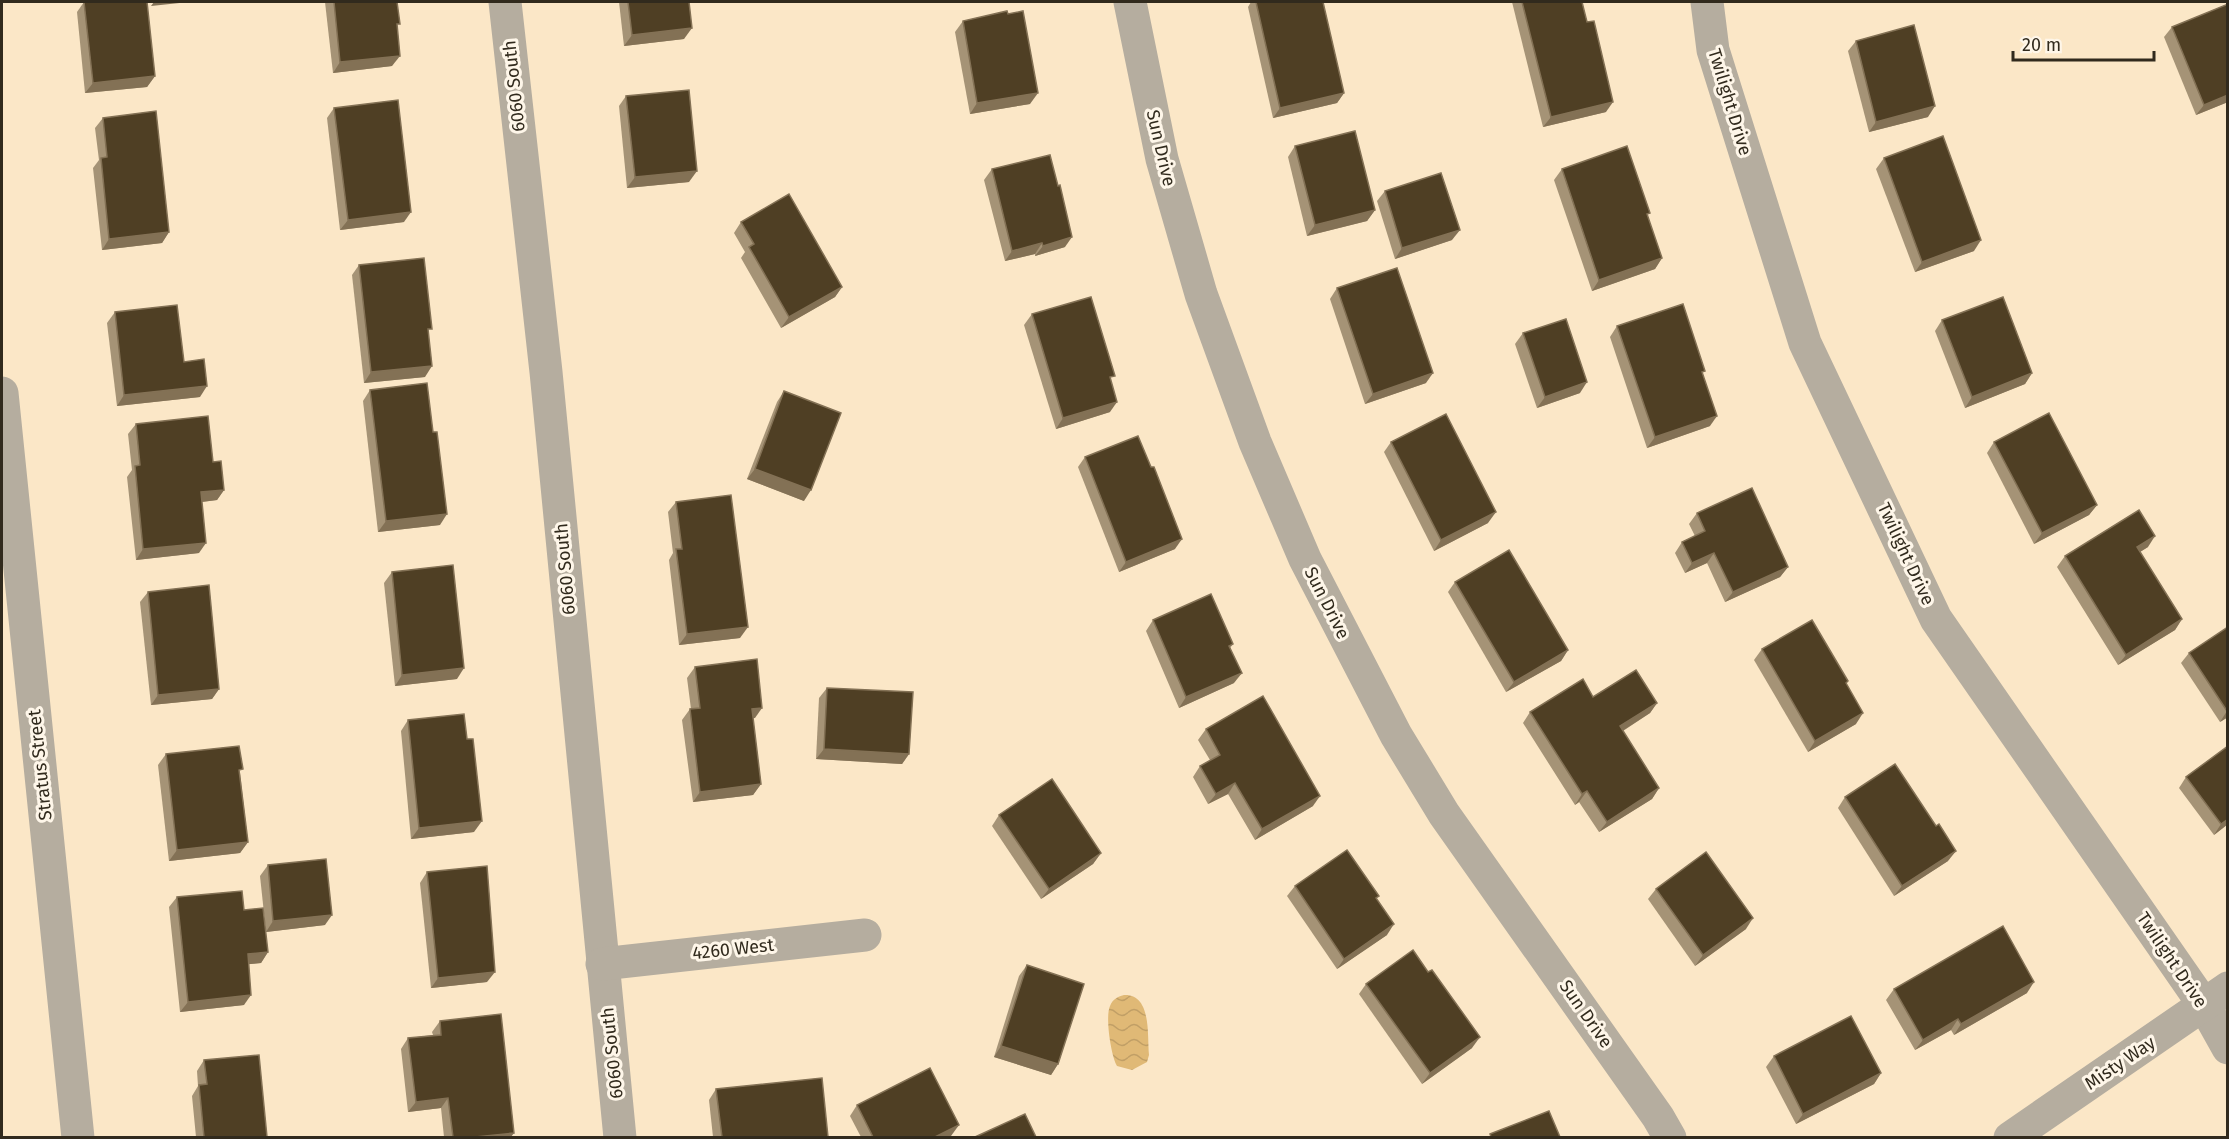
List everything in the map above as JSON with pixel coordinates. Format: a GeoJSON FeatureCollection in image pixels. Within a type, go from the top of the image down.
{"type":"FeatureCollection","features":[{"type":"Feature","properties":{"kind":"street","name":"6060 South"},"geometry":{"type":"LineString","coordinates":[[504,2],[546,372],[620,1137]]}},
{"type":"Feature","properties":{"kind":"street","name":"Sun Drive"},"geometry":{"type":"LineString","coordinates":[[1130,2],[1162,159],[1201,294],[1255,442],[1305,559],[1396,735],[1444,814],[1670,1137]]}},
{"type":"Feature","properties":{"kind":"street","name":"Twilight Drive"},"geometry":{"type":"LineString","coordinates":[[1707,2],[1713,50],[1805,344],[1936,619],[2216,996],[2228,1048]]}},
{"type":"Feature","properties":{"kind":"street","name":"Stratus Street"},"geometry":{"type":"LineString","coordinates":[[2,393],[78,1137]]}},
{"type":"Feature","properties":{"kind":"street","name":"4260 West"},"geometry":{"type":"LineString","coordinates":[[602,964],[865,935]]}},
{"type":"Feature","properties":{"kind":"street","name":"Misty Way"},"geometry":{"type":"LineString","coordinates":[[2010,1137],[2216,996]]}},
{"type":"Feature","properties":{"kind":"water"},"geometry":{"type":"Polygon","coordinates":[[[1124,995],[1133,996],[1139,1001],[1144,1008],[1148,1027],[1147,1062],[1132,1070],[1117,1066],[1109,1036],[1110,1006],[1112,1002],[1124,995]]]}},
{"type":"Feature","properties":{"kind":"building"},"geometry":{"type":"Polygon","coordinates":[[[84,2],[147,2],[155,76],[93,83],[84,2]]]}},
{"type":"Feature","properties":{"kind":"building"},"geometry":{"type":"Polygon","coordinates":[[[334,2],[397,2],[400,56],[340,62],[334,2]]]}},
{"type":"Feature","properties":{"kind":"building"},"geometry":{"type":"Polygon","coordinates":[[[628,2],[689,2],[692,28],[632,35],[628,2]]]}},
{"type":"Feature","properties":{"kind":"building"},"geometry":{"type":"Polygon","coordinates":[[[1256,2],[1323,2],[1344,93],[1280,108],[1256,2]]]}},
{"type":"Feature","properties":{"kind":"building"},"geometry":{"type":"Polygon","coordinates":[[[1522,2],[1582,2],[1587,22],[1594,21],[1613,102],[1551,117],[1522,2]]]}},
{"type":"Feature","properties":{"kind":"building"},"geometry":{"type":"Polygon","coordinates":[[[2228,4],[2228,95],[2204,105],[2172,27],[2228,4]]]}},
{"type":"Feature","properties":{"kind":"building"},"geometry":{"type":"Polygon","coordinates":[[[1007,11],[1008,14],[1023,11],[1038,93],[977,103],[963,21],[1007,11]]]}},
{"type":"Feature","properties":{"kind":"building"},"geometry":{"type":"Polygon","coordinates":[[[1914,25],[1935,106],[1876,122],[1856,41],[1914,25]]]}},
{"type":"Feature","properties":{"kind":"building"},"geometry":{"type":"Polygon","coordinates":[[[689,90],[697,171],[635,177],[626,96],[689,90]]]}},
{"type":"Feature","properties":{"kind":"building"},"geometry":{"type":"Polygon","coordinates":[[[398,100],[411,212],[348,220],[334,108],[398,100]]]}},
{"type":"Feature","properties":{"kind":"building"},"geometry":{"type":"Polygon","coordinates":[[[156,111],[169,232],[109,239],[101,158],[107,157],[103,118],[156,111]]]}},
{"type":"Feature","properties":{"kind":"building"},"geometry":{"type":"Polygon","coordinates":[[[1355,131],[1375,210],[1315,225],[1295,146],[1355,131]]]}},
{"type":"Feature","properties":{"kind":"building"},"geometry":{"type":"Polygon","coordinates":[[[1943,136],[1981,240],[1922,262],[1884,158],[1943,136]]]}},
{"type":"Feature","properties":{"kind":"building"},"geometry":{"type":"Polygon","coordinates":[[[1627,146],[1650,213],[1647,214],[1662,258],[1599,280],[1562,169],[1627,146]]]}},
{"type":"Feature","properties":{"kind":"building"},"geometry":{"type":"Polygon","coordinates":[[[1050,155],[1058,186],[1060,185],[1072,237],[1043,246],[1042,243],[1012,251],[992,169],[1050,155]]]}},
{"type":"Feature","properties":{"kind":"building"},"geometry":{"type":"Polygon","coordinates":[[[1441,173],[1460,230],[1402,248],[1385,191],[1441,173]]]}},
{"type":"Feature","properties":{"kind":"building"},"geometry":{"type":"Polygon","coordinates":[[[789,194],[842,287],[789,317],[749,247],[754,244],[741,222],[789,194]]]}},
{"type":"Feature","properties":{"kind":"building"},"geometry":{"type":"Polygon","coordinates":[[[424,258],[432,329],[428,329],[432,366],[371,372],[359,265],[424,258]]]}},
{"type":"Feature","properties":{"kind":"building"},"geometry":{"type":"Polygon","coordinates":[[[1397,268],[1433,373],[1373,394],[1337,288],[1397,268]]]}},
{"type":"Feature","properties":{"kind":"building"},"geometry":{"type":"Polygon","coordinates":[[[1091,297],[1115,376],[1110,377],[1117,402],[1063,418],[1032,314],[1091,297]]]}},
{"type":"Feature","properties":{"kind":"building"},"geometry":{"type":"Polygon","coordinates":[[[2003,297],[2032,373],[1972,397],[1942,320],[2003,297]]]}},
{"type":"Feature","properties":{"kind":"building"},"geometry":{"type":"Polygon","coordinates":[[[1683,304],[1717,416],[1655,437],[1617,326],[1683,304]]]}},
{"type":"Feature","properties":{"kind":"building"},"geometry":{"type":"Polygon","coordinates":[[[177,305],[184,362],[204,359],[207,386],[124,395],[115,312],[177,305]]]}},
{"type":"Feature","properties":{"kind":"building"},"geometry":{"type":"Polygon","coordinates":[[[1566,319],[1587,382],[1545,397],[1523,333],[1566,319]]]}},
{"type":"Feature","properties":{"kind":"building"},"geometry":{"type":"Polygon","coordinates":[[[427,383],[433,432],[437,432],[447,514],[386,521],[370,390],[427,383]]]}},
{"type":"Feature","properties":{"kind":"building"},"geometry":{"type":"Polygon","coordinates":[[[784,391],[841,413],[811,490],[755,469],[784,391]]]}},
{"type":"Feature","properties":{"kind":"building"},"geometry":{"type":"Polygon","coordinates":[[[2049,413],[2097,505],[2042,533],[1994,442],[2049,413]]]}},
{"type":"Feature","properties":{"kind":"building"},"geometry":{"type":"Polygon","coordinates":[[[1446,414],[1496,512],[1441,540],[1391,442],[1446,414]]]}},
{"type":"Feature","properties":{"kind":"building"},"geometry":{"type":"Polygon","coordinates":[[[208,416],[213,462],[221,461],[224,490],[201,492],[206,543],[143,549],[135,466],[140,465],[136,424],[208,416]]]}},
{"type":"Feature","properties":{"kind":"building"},"geometry":{"type":"Polygon","coordinates":[[[1138,436],[1151,467],[1154,467],[1182,539],[1126,562],[1085,457],[1138,436]]]}},
{"type":"Feature","properties":{"kind":"building"},"geometry":{"type":"Polygon","coordinates":[[[1752,488],[1788,567],[1733,592],[1714,553],[1692,563],[1682,542],[1705,531],[1697,513],[1752,488]]]}},
{"type":"Feature","properties":{"kind":"building"},"geometry":{"type":"Polygon","coordinates":[[[731,495],[748,627],[687,634],[676,549],[682,549],[676,502],[731,495]]]}},
{"type":"Feature","properties":{"kind":"building"},"geometry":{"type":"Polygon","coordinates":[[[2139,510],[2155,536],[2137,547],[2182,619],[2126,655],[2065,556],[2139,510]]]}},
{"type":"Feature","properties":{"kind":"building"},"geometry":{"type":"Polygon","coordinates":[[[1509,550],[1568,650],[1514,682],[1455,582],[1509,550]]]}},
{"type":"Feature","properties":{"kind":"building"},"geometry":{"type":"Polygon","coordinates":[[[453,565],[464,668],[402,675],[392,572],[453,565]]]}},
{"type":"Feature","properties":{"kind":"building"},"geometry":{"type":"Polygon","coordinates":[[[209,585],[219,689],[158,695],[148,592],[209,585]]]}},
{"type":"Feature","properties":{"kind":"building"},"geometry":{"type":"Polygon","coordinates":[[[1211,594],[1233,644],[1229,646],[1242,673],[1186,697],[1153,620],[1211,594]]]}},
{"type":"Feature","properties":{"kind":"building"},"geometry":{"type":"Polygon","coordinates":[[[1812,620],[1848,681],[1846,683],[1863,713],[1815,741],[1762,649],[1812,620]]]}},
{"type":"Feature","properties":{"kind":"building"},"geometry":{"type":"Polygon","coordinates":[[[2228,627],[2228,711],[2227,711],[2189,653],[2228,627]]]}},
{"type":"Feature","properties":{"kind":"building"},"geometry":{"type":"Polygon","coordinates":[[[757,659],[762,708],[752,709],[761,784],[700,792],[690,709],[700,708],[695,667],[757,659]]]}},
{"type":"Feature","properties":{"kind":"building"},"geometry":{"type":"Polygon","coordinates":[[[1636,670],[1657,703],[1620,726],[1659,788],[1607,822],[1587,791],[1582,794],[1530,712],[1583,679],[1593,697],[1636,670]]]}},
{"type":"Feature","properties":{"kind":"building"},"geometry":{"type":"Polygon","coordinates":[[[827,688],[913,692],[909,754],[824,749],[827,688]]]}},
{"type":"Feature","properties":{"kind":"building"},"geometry":{"type":"Polygon","coordinates":[[[1263,696],[1320,796],[1262,829],[1235,783],[1216,794],[1200,766],[1220,755],[1206,729],[1263,696]]]}},
{"type":"Feature","properties":{"kind":"building"},"geometry":{"type":"Polygon","coordinates":[[[464,714],[467,739],[473,739],[482,821],[419,828],[408,720],[464,714]]]}},
{"type":"Feature","properties":{"kind":"building"},"geometry":{"type":"Polygon","coordinates":[[[239,746],[243,769],[239,770],[248,842],[177,850],[166,754],[239,746]]]}},
{"type":"Feature","properties":{"kind":"building"},"geometry":{"type":"Polygon","coordinates":[[[2228,746],[2228,819],[2221,824],[2186,777],[2228,746]]]}},
{"type":"Feature","properties":{"kind":"building"},"geometry":{"type":"Polygon","coordinates":[[[1895,764],[1936,826],[1939,824],[1956,851],[1902,886],[1845,797],[1895,764]]]}},
{"type":"Feature","properties":{"kind":"building"},"geometry":{"type":"Polygon","coordinates":[[[1052,779],[1101,853],[1049,889],[999,815],[1052,779]]]}},
{"type":"Feature","properties":{"kind":"building"},"geometry":{"type":"Polygon","coordinates":[[[1347,850],[1379,896],[1376,898],[1394,924],[1344,959],[1295,886],[1347,850]]]}},
{"type":"Feature","properties":{"kind":"building"},"geometry":{"type":"Polygon","coordinates":[[[1706,852],[1753,918],[1703,955],[1656,889],[1706,852]]]}},
{"type":"Feature","properties":{"kind":"building"},"geometry":{"type":"Polygon","coordinates":[[[326,859],[332,915],[273,921],[268,865],[326,859]]]}},
{"type":"Feature","properties":{"kind":"building"},"geometry":{"type":"Polygon","coordinates":[[[487,866],[495,972],[438,978],[427,872],[487,866]]]}},
{"type":"Feature","properties":{"kind":"building"},"geometry":{"type":"Polygon","coordinates":[[[242,891],[244,910],[263,908],[268,952],[248,954],[251,995],[188,1002],[177,897],[242,891]]]}},
{"type":"Feature","properties":{"kind":"building"},"geometry":{"type":"Polygon","coordinates":[[[2003,926],[2034,982],[1961,1024],[1958,1019],[1923,1040],[1894,989],[2003,926]]]}},
{"type":"Feature","properties":{"kind":"building"},"geometry":{"type":"Polygon","coordinates":[[[1413,950],[1428,972],[1432,970],[1480,1037],[1430,1073],[1366,984],[1413,950]]]}},
{"type":"Feature","properties":{"kind":"building"},"geometry":{"type":"Polygon","coordinates":[[[1027,965],[1084,984],[1058,1064],[1001,1046],[1027,965]]]}},
{"type":"Feature","properties":{"kind":"building"},"geometry":{"type":"Polygon","coordinates":[[[501,1014],[514,1133],[453,1137],[448,1098],[416,1102],[408,1038],[441,1035],[440,1021],[501,1014]]]}},
{"type":"Feature","properties":{"kind":"building"},"geometry":{"type":"Polygon","coordinates":[[[1851,1016],[1881,1073],[1803,1114],[1774,1056],[1851,1016]]]}},
{"type":"Feature","properties":{"kind":"building"},"geometry":{"type":"Polygon","coordinates":[[[259,1055],[267,1137],[204,1137],[199,1085],[207,1084],[204,1060],[259,1055]]]}},
{"type":"Feature","properties":{"kind":"building"},"geometry":{"type":"Polygon","coordinates":[[[930,1068],[959,1125],[935,1137],[873,1137],[857,1105],[930,1068]]]}},
{"type":"Feature","properties":{"kind":"building"},"geometry":{"type":"Polygon","coordinates":[[[822,1078],[828,1137],[722,1137],[716,1089],[822,1078]]]}},
{"type":"Feature","properties":{"kind":"building"},"geometry":{"type":"Polygon","coordinates":[[[1549,1111],[1560,1137],[1491,1137],[1490,1134],[1549,1111]]]}},
{"type":"Feature","properties":{"kind":"building"},"geometry":{"type":"Polygon","coordinates":[[[1025,1114],[1036,1137],[975,1137],[1025,1114]]]}}]}
